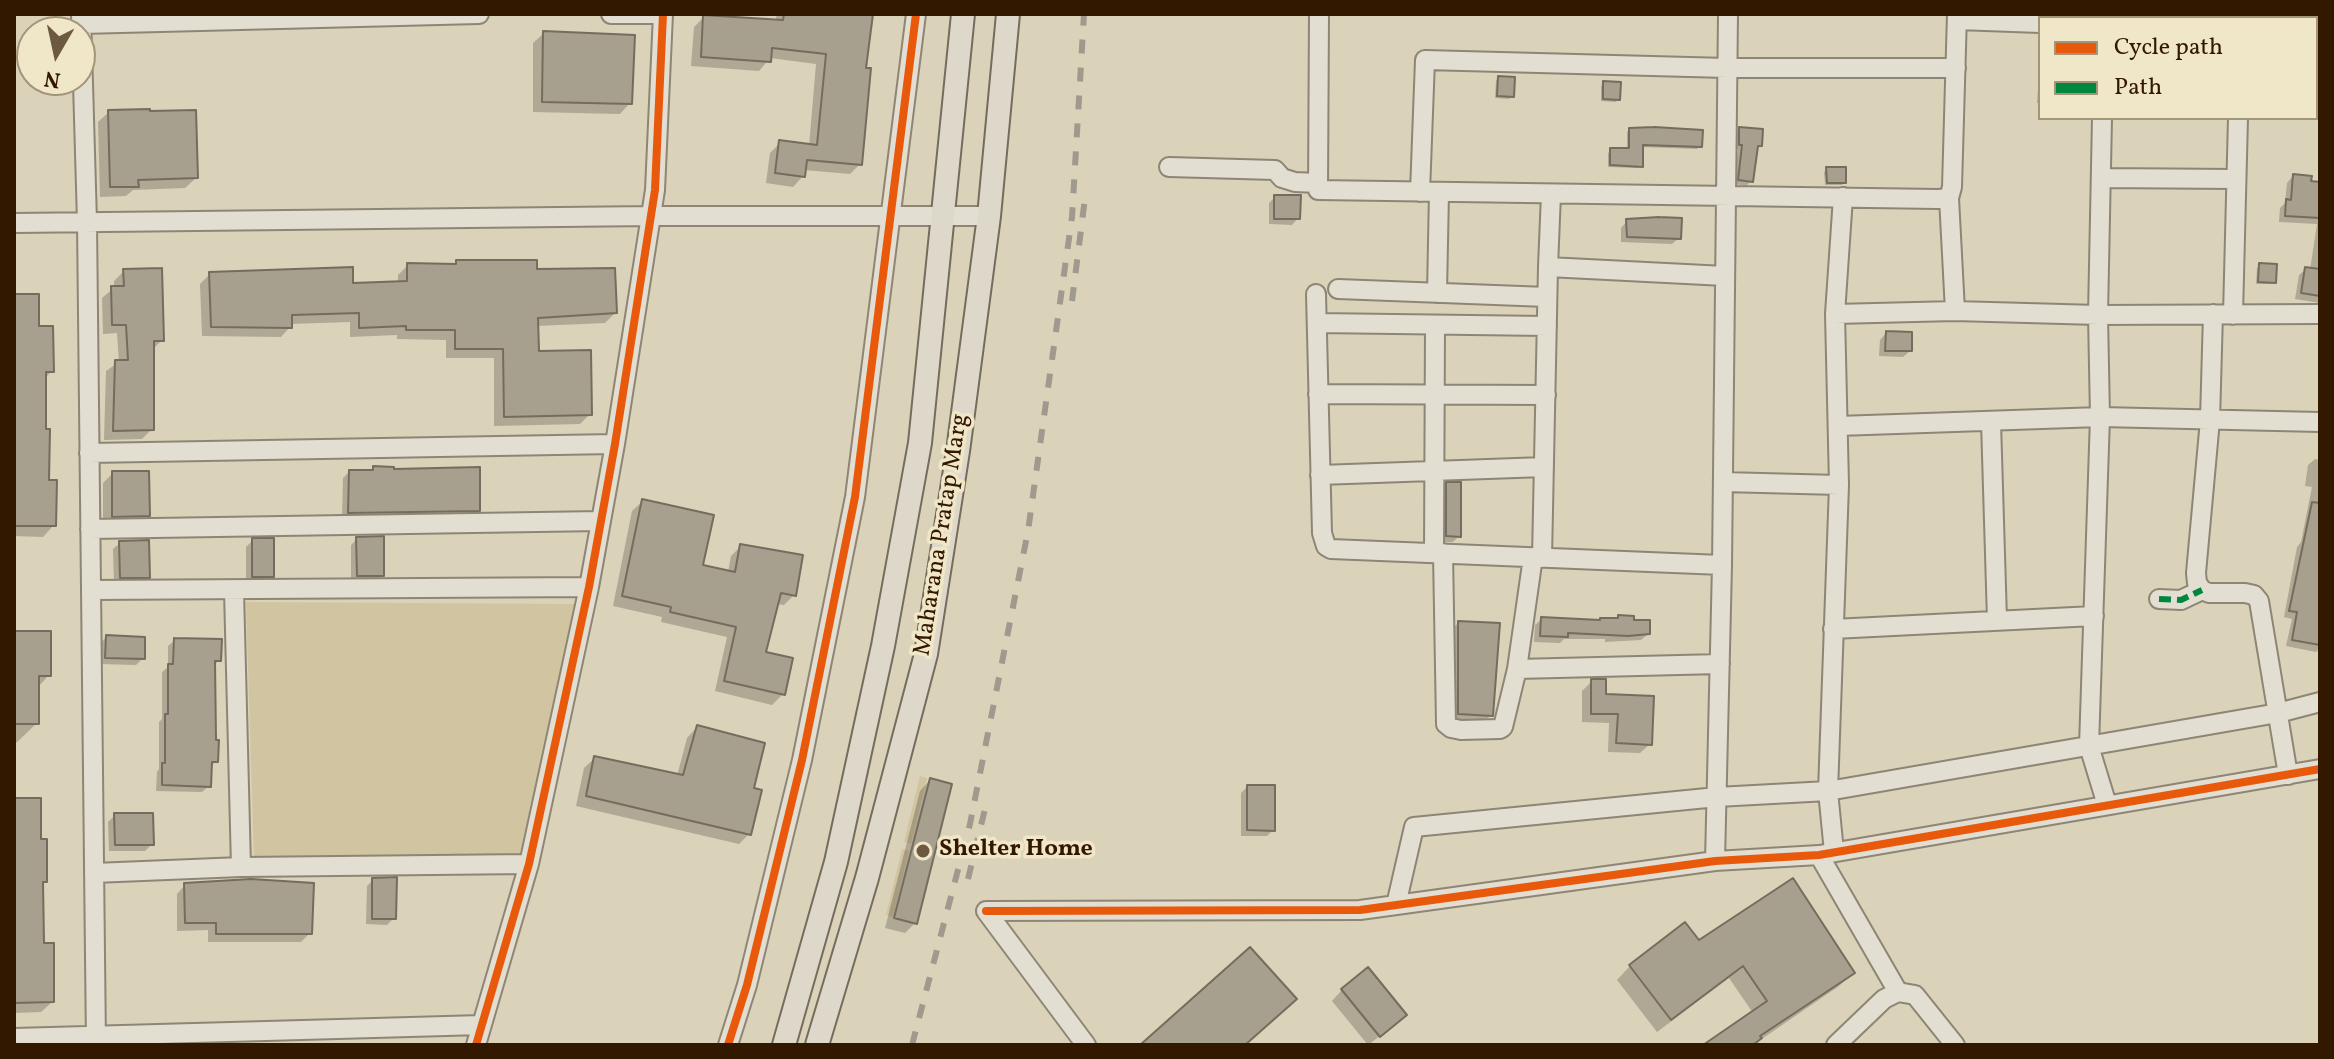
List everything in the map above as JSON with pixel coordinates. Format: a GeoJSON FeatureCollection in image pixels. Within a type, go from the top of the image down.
{"type":"FeatureCollection","features":[{"type":"Feature","properties":{"kind":"main road","name":"Maharana Pratap Marg"},"geometry":{"type":"LineString","coordinates":[[784,1045],[836,862],[883,646],[920,443],[963,14]]}},
{"type":"Feature","properties":{"kind":"main road","name":"Maharana Pratap Marg"},"geometry":{"type":"LineString","coordinates":[[817,1045],[867,878],[926,654],[958,451],[989,216],[1008,14]]}},
{"type":"Feature","properties":{"kind":"street"},"geometry":{"type":"LineString","coordinates":[[96,19],[479,14]]}},
{"type":"Feature","properties":{"kind":"street"},"geometry":{"type":"LineString","coordinates":[[476,1045],[529,864],[589,587],[655,190],[663,14],[611,14]]}},
{"type":"Feature","properties":{"kind":"street"},"geometry":{"type":"LineString","coordinates":[[728,1045],[751,970],[802,760],[855,497],[916,14]]}},
{"type":"Feature","properties":{"kind":"street"},"geometry":{"type":"LineString","coordinates":[[1319,14],[1318,190],[1726,198],[1949,198]]}},
{"type":"Feature","properties":{"kind":"street"},"geometry":{"type":"LineString","coordinates":[[1715,861],[1722,565],[1728,14]]}},
{"type":"Feature","properties":{"kind":"street"},"geometry":{"type":"LineString","coordinates":[[1955,311],[1949,198],[1952,187],[1957,17],[2038,23]]}},
{"type":"Feature","properties":{"kind":"street"},"geometry":{"type":"LineString","coordinates":[[1437,293],[1425,60],[1727,68],[1956,68]]}},
{"type":"Feature","properties":{"kind":"street"},"geometry":{"type":"LineString","coordinates":[[83,96],[96,1040]]}},
{"type":"Feature","properties":{"kind":"street"},"geometry":{"type":"LineString","coordinates":[[2102,120],[2098,315],[2100,417],[2089,746],[2107,805]]}},
{"type":"Feature","properties":{"kind":"street"},"geometry":{"type":"LineString","coordinates":[[2233,315],[2238,120]]}},
{"type":"Feature","properties":{"kind":"street"},"geometry":{"type":"LineString","coordinates":[[1169,167],[1275,170],[1282,178],[1295,182],[1318,183]]}},
{"type":"Feature","properties":{"kind":"street"},"geometry":{"type":"LineString","coordinates":[[2101,178],[2236,179]]}},
{"type":"Feature","properties":{"kind":"street"},"geometry":{"type":"LineString","coordinates":[[1435,325],[1434,471],[1446,724],[1461,730],[1503,727],[1538,557],[1544,467],[1551,194]]}},
{"type":"Feature","properties":{"kind":"street"},"geometry":{"type":"LineString","coordinates":[[1843,197],[1835,314],[1839,485],[1826,854],[1898,992]]}},
{"type":"Feature","properties":{"kind":"street"},"geometry":{"type":"LineString","coordinates":[[14,223],[651,216],[989,216]]}},
{"type":"Feature","properties":{"kind":"street"},"geometry":{"type":"LineString","coordinates":[[1548,267],[1725,276]]}},
{"type":"Feature","properties":{"kind":"street"},"geometry":{"type":"LineString","coordinates":[[1338,289],[1547,297]]}},
{"type":"Feature","properties":{"kind":"street"},"geometry":{"type":"LineString","coordinates":[[1316,294],[1322,533],[1326,546],[1331,549],[1722,565]]}},
{"type":"Feature","properties":{"kind":"street"},"geometry":{"type":"LineString","coordinates":[[1835,314],[1955,311],[2098,315],[2320,314]]}},
{"type":"Feature","properties":{"kind":"street"},"geometry":{"type":"LineString","coordinates":[[2213,314],[2210,420],[2197,583],[2209,593],[2245,593],[2254,595],[2259,601],[2288,775]]}},
{"type":"Feature","properties":{"kind":"street"},"geometry":{"type":"LineString","coordinates":[[1317,323],[1547,326]]}},
{"type":"Feature","properties":{"kind":"street"},"geometry":{"type":"LineString","coordinates":[[1318,394],[1546,395]]}},
{"type":"Feature","properties":{"kind":"street"},"geometry":{"type":"LineString","coordinates":[[1838,426],[2100,417],[2320,422]]}},
{"type":"Feature","properties":{"kind":"street"},"geometry":{"type":"LineString","coordinates":[[1991,422],[1997,620]]}},
{"type":"Feature","properties":{"kind":"street"},"geometry":{"type":"LineString","coordinates":[[89,453],[615,444]]}},
{"type":"Feature","properties":{"kind":"street"},"geometry":{"type":"LineString","coordinates":[[1320,475],[1544,467]]}},
{"type":"Feature","properties":{"kind":"street"},"geometry":{"type":"LineString","coordinates":[[1723,482],[1839,485]]}},
{"type":"Feature","properties":{"kind":"street"},"geometry":{"type":"LineString","coordinates":[[90,529],[601,521]]}},
{"type":"Feature","properties":{"kind":"street"},"geometry":{"type":"LineString","coordinates":[[91,590],[589,587]]}},
{"type":"Feature","properties":{"kind":"street"},"geometry":{"type":"LineString","coordinates":[[2159,599],[2181,600],[2202,590]]}},
{"type":"Feature","properties":{"kind":"street"},"geometry":{"type":"LineString","coordinates":[[234,591],[241,867]]}},
{"type":"Feature","properties":{"kind":"street"},"geometry":{"type":"LineString","coordinates":[[1833,629],[2094,616]]}},
{"type":"Feature","properties":{"kind":"street"},"geometry":{"type":"LineString","coordinates":[[1517,669],[1720,664]]}},
{"type":"Feature","properties":{"kind":"street"},"geometry":{"type":"LineString","coordinates":[[1396,905],[1414,827],[1717,797],[1828,791],[2278,713],[2320,702]]}},
{"type":"Feature","properties":{"kind":"street"},"geometry":{"type":"LineString","coordinates":[[1086,1045],[986,911],[1360,910],[1715,861],[1826,854],[2320,769]]}},
{"type":"Feature","properties":{"kind":"street"},"geometry":{"type":"LineString","coordinates":[[94,873],[241,867],[529,864]]}},
{"type":"Feature","properties":{"kind":"street"},"geometry":{"type":"LineString","coordinates":[[1836,1045],[1884,999],[1898,992],[1915,995],[1955,1045]]}},
{"type":"Feature","properties":{"kind":"street"},"geometry":{"type":"LineString","coordinates":[[14,1038],[96,1040],[482,1025]]}},
{"type":"Feature","properties":{"kind":"shaded area"},"geometry":{"type":"Polygon","coordinates":[[[246,602],[577,604],[519,858],[254,859],[246,602]]]}},
{"type":"Feature","properties":{"kind":"shaded area"},"geometry":{"type":"Polygon","coordinates":[[[920,776],[927,778],[911,844],[904,842],[920,776]]]}},
{"type":"Feature","properties":{"kind":"shaded area"},"geometry":{"type":"Polygon","coordinates":[[[902,849],[909,851],[893,917],[886,915],[902,849]]]}},
{"type":"Feature","properties":{"kind":"building"},"geometry":{"type":"Polygon","coordinates":[[[784,14],[873,14],[866,68],[871,68],[862,165],[807,160],[805,177],[775,173],[779,140],[817,145],[826,54],[772,48],[771,62],[701,57],[703,15],[783,20],[784,14]]]}},
{"type":"Feature","properties":{"kind":"building"},"geometry":{"type":"Polygon","coordinates":[[[543,31],[635,35],[632,104],[542,102],[543,31]]]}},
{"type":"Feature","properties":{"kind":"building"},"geometry":{"type":"Polygon","coordinates":[[[1498,76],[1515,77],[1514,97],[1497,96],[1498,76]]]}},
{"type":"Feature","properties":{"kind":"building"},"geometry":{"type":"Polygon","coordinates":[[[1603,81],[1621,82],[1620,100],[1603,99],[1603,81]]]}},
{"type":"Feature","properties":{"kind":"building"},"geometry":{"type":"Polygon","coordinates":[[[108,110],[196,110],[198,178],[138,180],[139,187],[110,187],[108,110]]]}},
{"type":"Feature","properties":{"kind":"building"},"geometry":{"type":"Polygon","coordinates":[[[1739,127],[1763,129],[1753,182],[1738,180],[1742,145],[1739,145],[1739,127]]]}},
{"type":"Feature","properties":{"kind":"building"},"geometry":{"type":"Polygon","coordinates":[[[1629,128],[1703,130],[1702,147],[1643,145],[1643,167],[1610,165],[1610,148],[1629,148],[1629,128]]]}},
{"type":"Feature","properties":{"kind":"building"},"geometry":{"type":"Polygon","coordinates":[[[1826,167],[1846,167],[1846,183],[1827,183],[1826,167]]]}},
{"type":"Feature","properties":{"kind":"building"},"geometry":{"type":"Polygon","coordinates":[[[2293,174],[2312,176],[2311,181],[2320,182],[2320,218],[2285,216],[2286,199],[2291,200],[2293,174]]]}},
{"type":"Feature","properties":{"kind":"building"},"geometry":{"type":"Polygon","coordinates":[[[1274,195],[1301,195],[1300,219],[1274,219],[1274,195]]]}},
{"type":"Feature","properties":{"kind":"building"},"geometry":{"type":"Polygon","coordinates":[[[1682,218],[1681,239],[1627,237],[1626,219],[1682,218]]]}},
{"type":"Feature","properties":{"kind":"building"},"geometry":{"type":"Polygon","coordinates":[[[456,260],[537,260],[537,269],[615,268],[617,313],[538,318],[539,351],[591,350],[592,415],[504,417],[503,349],[455,349],[455,330],[406,330],[406,326],[359,328],[359,313],[292,315],[292,328],[211,327],[209,272],[353,267],[353,283],[407,281],[407,263],[456,264],[456,260]]]}},
{"type":"Feature","properties":{"kind":"building"},"geometry":{"type":"Polygon","coordinates":[[[2259,263],[2277,264],[2276,283],[2258,282],[2259,263]]]}},
{"type":"Feature","properties":{"kind":"building"},"geometry":{"type":"Polygon","coordinates":[[[2305,267],[2320,269],[2320,296],[2301,293],[2305,267]]]}},
{"type":"Feature","properties":{"kind":"building"},"geometry":{"type":"Polygon","coordinates":[[[162,268],[164,341],[154,341],[154,430],[113,431],[115,360],[128,360],[126,325],[112,325],[111,286],[124,286],[123,269],[162,268]]]}},
{"type":"Feature","properties":{"kind":"building"},"geometry":{"type":"Polygon","coordinates":[[[14,294],[39,294],[39,326],[53,326],[54,372],[46,372],[46,429],[50,429],[49,480],[57,480],[56,526],[14,526],[14,294]]]}},
{"type":"Feature","properties":{"kind":"building"},"geometry":{"type":"Polygon","coordinates":[[[1886,331],[1912,332],[1912,351],[1885,351],[1886,331]]]}},
{"type":"Feature","properties":{"kind":"building"},"geometry":{"type":"Polygon","coordinates":[[[373,466],[394,469],[480,467],[480,511],[348,513],[349,470],[373,470],[373,466]]]}},
{"type":"Feature","properties":{"kind":"building"},"geometry":{"type":"Polygon","coordinates":[[[112,471],[149,471],[150,516],[112,517],[112,471]]]}},
{"type":"Feature","properties":{"kind":"building"},"geometry":{"type":"Polygon","coordinates":[[[1446,482],[1461,482],[1461,537],[1446,536],[1446,482]]]}},
{"type":"Feature","properties":{"kind":"building"},"geometry":{"type":"Polygon","coordinates":[[[642,499],[714,515],[703,565],[735,572],[740,544],[803,555],[796,596],[781,593],[766,652],[793,658],[785,695],[724,681],[736,627],[670,612],[671,607],[622,596],[642,499]]]}},
{"type":"Feature","properties":{"kind":"building"},"geometry":{"type":"Polygon","coordinates":[[[2312,502],[2320,503],[2320,645],[2292,640],[2297,612],[2289,611],[2312,502]]]}},
{"type":"Feature","properties":{"kind":"building"},"geometry":{"type":"Polygon","coordinates":[[[384,536],[384,576],[357,576],[356,537],[384,536]]]}},
{"type":"Feature","properties":{"kind":"building"},"geometry":{"type":"Polygon","coordinates":[[[252,538],[274,538],[274,577],[252,577],[252,538]]]}},
{"type":"Feature","properties":{"kind":"building"},"geometry":{"type":"Polygon","coordinates":[[[149,540],[150,578],[120,578],[119,541],[149,540]]]}},
{"type":"Feature","properties":{"kind":"building"},"geometry":{"type":"Polygon","coordinates":[[[1618,615],[1634,616],[1634,620],[1650,620],[1650,634],[1568,633],[1568,637],[1540,636],[1541,617],[1600,620],[1618,618],[1618,615]]]}},
{"type":"Feature","properties":{"kind":"building"},"geometry":{"type":"Polygon","coordinates":[[[1458,621],[1500,623],[1493,716],[1458,714],[1458,621]]]}},
{"type":"Feature","properties":{"kind":"building"},"geometry":{"type":"Polygon","coordinates":[[[14,631],[51,631],[51,676],[39,676],[39,724],[14,724],[14,631]]]}},
{"type":"Feature","properties":{"kind":"building"},"geometry":{"type":"Polygon","coordinates":[[[106,635],[145,637],[145,659],[105,658],[106,635]]]}},
{"type":"Feature","properties":{"kind":"building"},"geometry":{"type":"Polygon","coordinates":[[[174,638],[222,639],[221,661],[215,661],[216,740],[219,740],[218,762],[212,762],[211,787],[162,785],[165,714],[168,714],[168,664],[173,664],[174,638]]]}},
{"type":"Feature","properties":{"kind":"building"},"geometry":{"type":"Polygon","coordinates":[[[1591,679],[1606,679],[1606,694],[1654,696],[1652,745],[1616,743],[1618,714],[1591,714],[1591,679]]]}},
{"type":"Feature","properties":{"kind":"building"},"geometry":{"type":"Polygon","coordinates":[[[697,725],[765,743],[754,788],[762,790],[751,835],[586,796],[594,756],[683,775],[697,725]]]}},
{"type":"Feature","properties":{"kind":"building","name":"Shelter Home"},"geometry":{"type":"Polygon","coordinates":[[[930,778],[952,784],[917,924],[894,918],[930,778]]]}},
{"type":"Feature","properties":{"kind":"building"},"geometry":{"type":"Polygon","coordinates":[[[1247,785],[1275,785],[1275,831],[1247,830],[1247,785]]]}},
{"type":"Feature","properties":{"kind":"building"},"geometry":{"type":"Polygon","coordinates":[[[14,798],[41,798],[41,839],[47,839],[47,882],[43,882],[44,943],[54,943],[54,1002],[14,1003],[14,798]]]}},
{"type":"Feature","properties":{"kind":"building"},"geometry":{"type":"Polygon","coordinates":[[[114,813],[153,813],[154,845],[115,845],[114,813]]]}},
{"type":"Feature","properties":{"kind":"building"},"geometry":{"type":"Polygon","coordinates":[[[397,877],[396,919],[372,919],[372,878],[397,877]]]}},
{"type":"Feature","properties":{"kind":"building"},"geometry":{"type":"Polygon","coordinates":[[[1793,878],[1855,973],[1760,1036],[1762,1038],[1753,1045],[1703,1045],[1767,1001],[1743,966],[1671,1020],[1629,965],[1685,922],[1699,940],[1793,878]]]}},
{"type":"Feature","properties":{"kind":"building"},"geometry":{"type":"Polygon","coordinates":[[[251,879],[314,883],[312,934],[216,934],[216,923],[185,923],[184,883],[251,879]]]}},
{"type":"Feature","properties":{"kind":"building"},"geometry":{"type":"Polygon","coordinates":[[[1250,947],[1297,999],[1245,1045],[1140,1045],[1250,947]]]}},
{"type":"Feature","properties":{"kind":"building"},"geometry":{"type":"Polygon","coordinates":[[[1368,967],[1407,1015],[1380,1037],[1341,989],[1368,967]]]}},
{"type":"Feature","properties":{"kind":"railway"},"geometry":{"type":"LineString","coordinates":[[912,1045],[970,824],[1028,531],[1072,217],[1084,14]]}},
{"type":"Feature","properties":{"kind":"railway"},"geometry":{"type":"LineString","coordinates":[[1072,301],[1085,198]]}},
{"type":"Feature","properties":{"kind":"railway"},"geometry":{"type":"LineString","coordinates":[[968,879],[985,809]]}},
{"type":"Feature","properties":{"kind":"marked path"},"geometry":{"type":"LineString","coordinates":[[2159,599],[2181,600],[2202,590]]}},
{"type":"Feature","properties":{"kind":"cycle path"},"geometry":{"type":"LineString","coordinates":[[476,1045],[529,864],[589,587],[615,444],[655,190],[663,14]]}},
{"type":"Feature","properties":{"kind":"cycle path"},"geometry":{"type":"LineString","coordinates":[[728,1045],[747,985],[802,760],[855,497],[916,14]]}},
{"type":"Feature","properties":{"kind":"cycle path"},"geometry":{"type":"LineString","coordinates":[[986,911],[1360,910],[1715,861],[1819,855],[2320,769]]}},
{"type":"Feature","properties":{"kind":"place","name":"Shelter Home"},"geometry":{"type":"Point","coordinates":[923,851]}}]}
